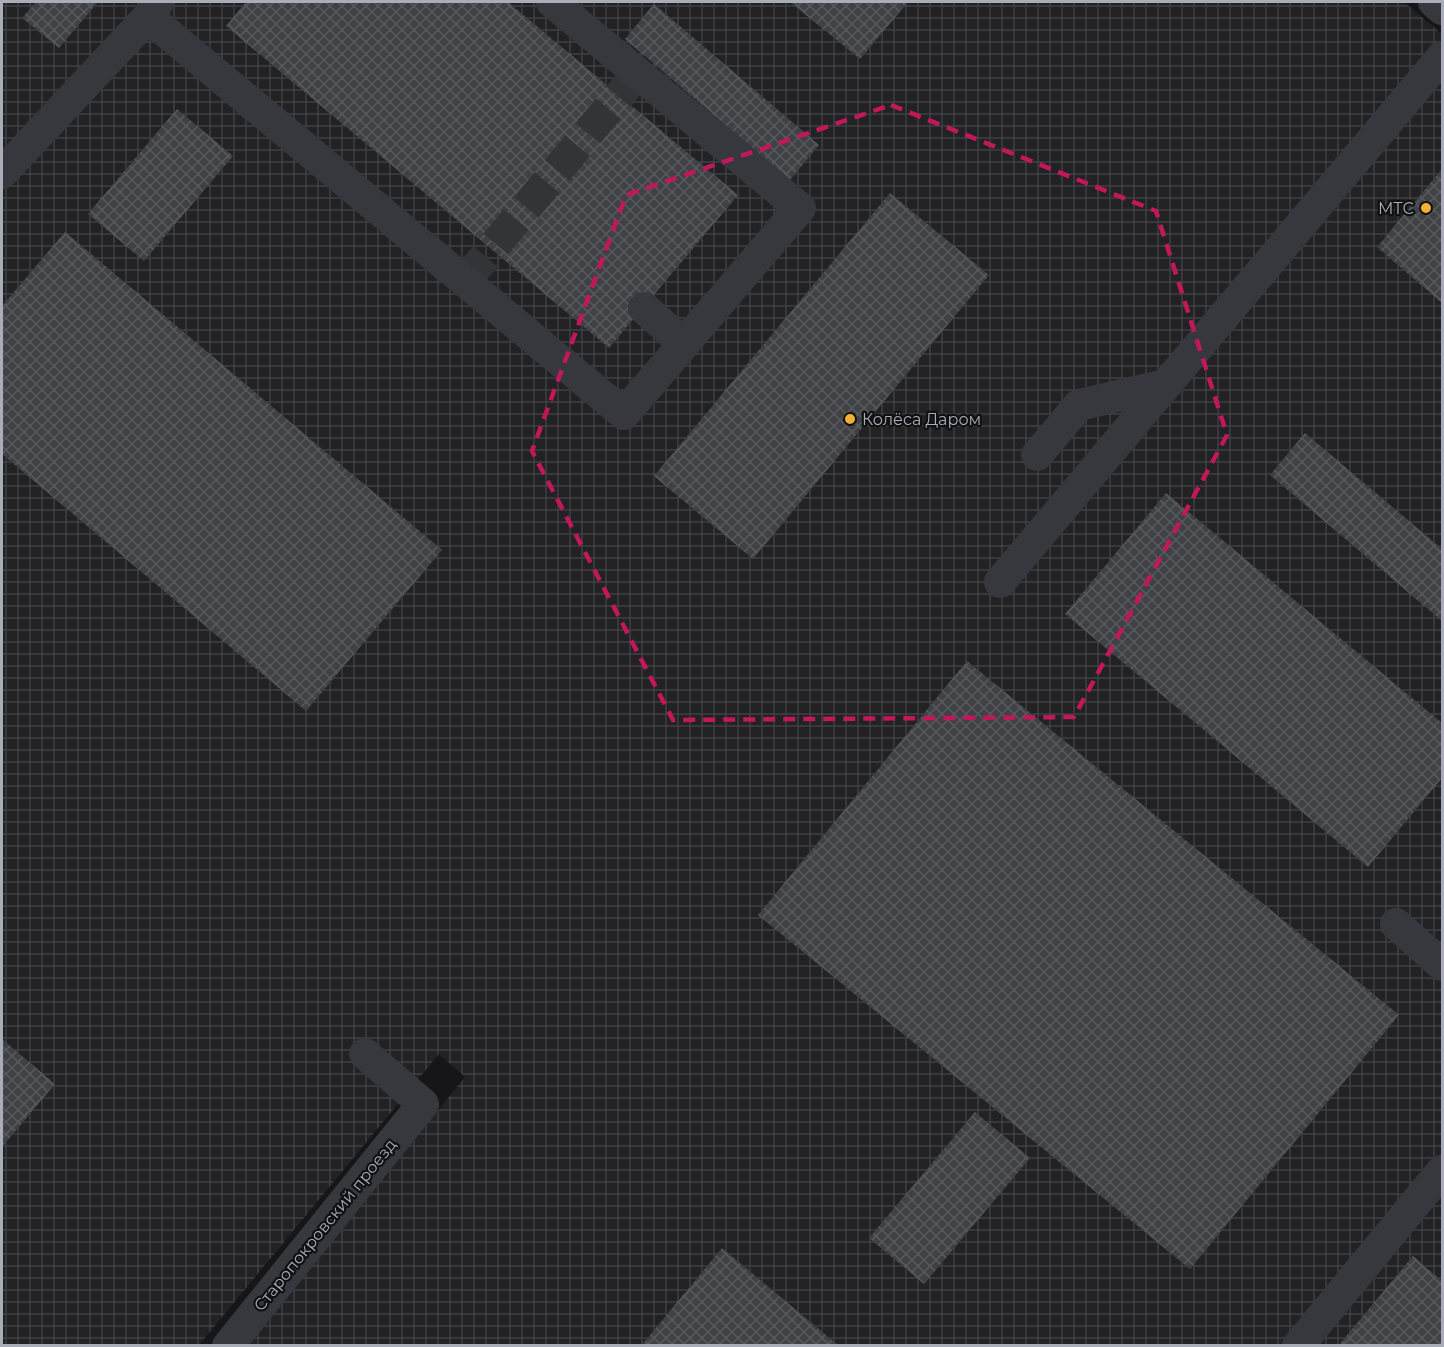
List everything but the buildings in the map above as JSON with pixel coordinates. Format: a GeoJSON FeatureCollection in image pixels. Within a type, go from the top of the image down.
{"type":"FeatureCollection","features":[{"type":"Feature","properties":{"kind":"street"},"geometry":{"type":"LineString","coordinates":[[2,173],[153,9],[624,414],[800,208],[552,2]]}},
{"type":"Feature","properties":{"kind":"street"},"geometry":{"type":"LineString","coordinates":[[1434,2],[1443,9]]}},
{"type":"Feature","properties":{"kind":"street"},"geometry":{"type":"LineString","coordinates":[[1000,582],[1443,57]]}},
{"type":"Feature","properties":{"kind":"street"},"geometry":{"type":"LineString","coordinates":[[644,308],[684,344]]}},
{"type":"Feature","properties":{"kind":"street"},"geometry":{"type":"LineString","coordinates":[[1037,455],[1079,405],[1165,385]]}},
{"type":"Feature","properties":{"kind":"street"},"geometry":{"type":"LineString","coordinates":[[1396,924],[1443,965]]}},
{"type":"Feature","properties":{"kind":"street","name":"Старопокровский проезд"},"geometry":{"type":"LineString","coordinates":[[228,1346],[423,1104],[365,1054]]}},
{"type":"Feature","properties":{"kind":"street"},"geometry":{"type":"LineString","coordinates":[[1298,1346],[1443,1171]]}},
{"type":"Feature","properties":{"kind":"highlighted area"},"geometry":{"type":"Polygon","coordinates":[[[891,105],[1156,211],[1227,435],[1074,717],[673,720],[532,451],[626,195],[891,105]]]}},
{"type":"Feature","properties":{"kind":"shaded area"},"geometry":{"type":"Polygon","coordinates":[[[2,2],[1404,2],[1442,34],[1442,1345],[249,1345],[465,1077],[439,1054],[199,1345],[2,1346],[2,2]]]}},
{"type":"Feature","properties":{"kind":"tunnel"},"geometry":{"type":"LineString","coordinates":[[465,281],[638,73]]}},
{"type":"Feature","properties":{"kind":"place","name":"МТС"},"geometry":{"type":"Point","coordinates":[1426,208]}},
{"type":"Feature","properties":{"kind":"place","name":"Колёса Даром"},"geometry":{"type":"Point","coordinates":[850,419]}}]}
